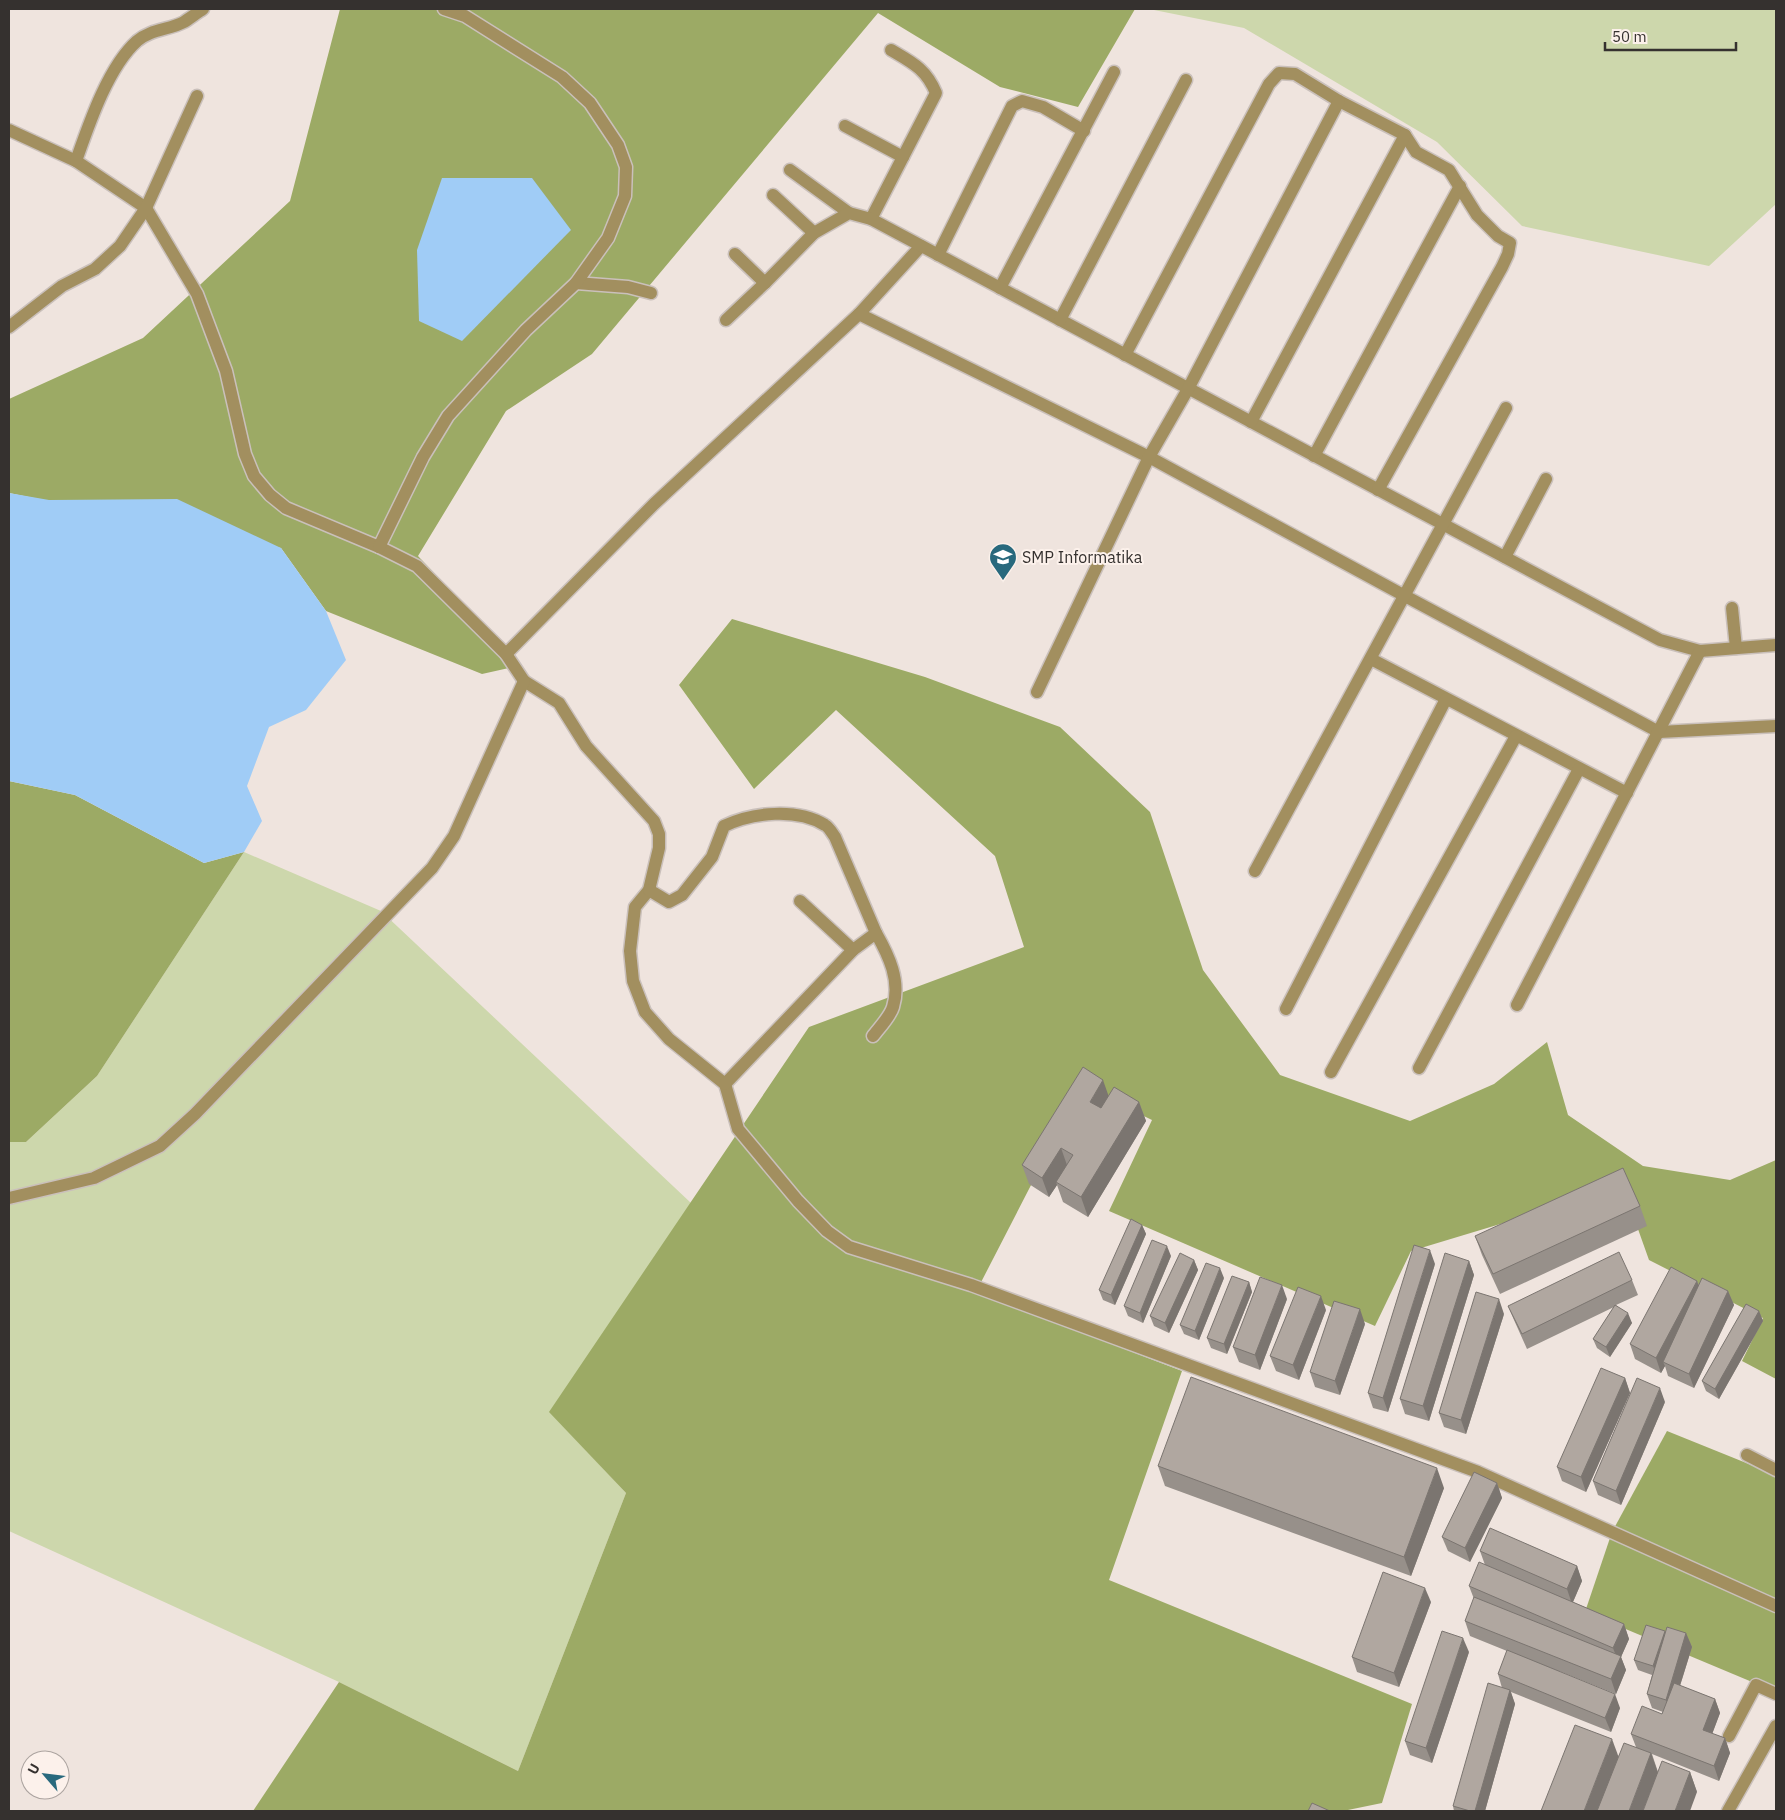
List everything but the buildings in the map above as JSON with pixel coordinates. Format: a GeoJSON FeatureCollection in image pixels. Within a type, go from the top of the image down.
{"type":"FeatureCollection","features":[{"type":"Feature","properties":{"kind":"street"},"geometry":{"type":"LineString","coordinates":[[76,161],[93,111],[120,61],[138,40],[153,31],[183,22],[203,9]]}},
{"type":"Feature","properties":{"kind":"street"},"geometry":{"type":"LineString","coordinates":[[380,546],[423,457],[448,416],[526,330],[576,283],[608,238],[625,196],[626,167],[618,146],[590,103],[562,77],[465,16],[444,9]]}},
{"type":"Feature","properties":{"kind":"street"},"geometry":{"type":"LineString","coordinates":[[871,220],[936,93],[931,80],[920,68],[891,50]]}},
{"type":"Feature","properties":{"kind":"street"},"geometry":{"type":"LineString","coordinates":[[1000,288],[1114,72]]}},
{"type":"Feature","properties":{"kind":"street"},"geometry":{"type":"LineString","coordinates":[[1125,355],[1269,84],[1279,73],[1295,74],[1339,101],[1405,135],[1416,152],[1450,170],[1477,214],[1498,236],[1510,243],[1508,254],[1502,267],[1378,490]]}},
{"type":"Feature","properties":{"kind":"street"},"geometry":{"type":"LineString","coordinates":[[1060,320],[1186,80]]}},
{"type":"Feature","properties":{"kind":"street"},"geometry":{"type":"LineString","coordinates":[[9,327],[62,286],[95,269],[120,246],[146,208],[197,96]]}},
{"type":"Feature","properties":{"kind":"street"},"geometry":{"type":"LineString","coordinates":[[938,255],[1012,106],[1022,101],[1043,107],[1084,131]]}},
{"type":"Feature","properties":{"kind":"street"},"geometry":{"type":"LineString","coordinates":[[1037,692],[1150,456],[1188,389],[1339,101]]}},
{"type":"Feature","properties":{"kind":"street"},"geometry":{"type":"LineString","coordinates":[[844,126],[903,157]]}},
{"type":"Feature","properties":{"kind":"street"},"geometry":{"type":"LineString","coordinates":[[9,130],[76,161],[146,208],[197,294],[226,371],[245,454],[254,476],[270,495],[286,508],[380,546],[417,566],[506,654],[524,680],[559,703],[586,746],[654,821],[659,834],[659,848],[648,890],[635,907],[630,951],[634,981],[646,1012],[669,1040],[725,1084],[738,1129],[798,1201],[827,1231],[849,1247],[971,1285],[1478,1472],[1776,1606]]}},
{"type":"Feature","properties":{"kind":"street"},"geometry":{"type":"LineString","coordinates":[[1251,422],[1405,135]]}},
{"type":"Feature","properties":{"kind":"street"},"geometry":{"type":"LineString","coordinates":[[790,170],[849,213],[871,220],[921,246],[1660,640],[1700,651],[1776,645]]}},
{"type":"Feature","properties":{"kind":"street"},"geometry":{"type":"LineString","coordinates":[[1314,456],[1460,186]]}},
{"type":"Feature","properties":{"kind":"street"},"geometry":{"type":"LineString","coordinates":[[773,195],[814,233]]}},
{"type":"Feature","properties":{"kind":"street"},"geometry":{"type":"LineString","coordinates":[[726,320],[814,233],[849,213]]}},
{"type":"Feature","properties":{"kind":"street"},"geometry":{"type":"LineString","coordinates":[[506,654],[654,504],[858,314],[921,246]]}},
{"type":"Feature","properties":{"kind":"street"},"geometry":{"type":"LineString","coordinates":[[735,254],[765,283]]}},
{"type":"Feature","properties":{"kind":"street"},"geometry":{"type":"LineString","coordinates":[[576,283],[628,288],[651,293]]}},
{"type":"Feature","properties":{"kind":"street"},"geometry":{"type":"LineString","coordinates":[[858,314],[1150,456],[1405,596],[1659,732],[1776,726]]}},
{"type":"Feature","properties":{"kind":"street"},"geometry":{"type":"LineString","coordinates":[[1255,871],[1506,408]]}},
{"type":"Feature","properties":{"kind":"street"},"geometry":{"type":"LineString","coordinates":[[1505,557],[1546,479]]}},
{"type":"Feature","properties":{"kind":"street"},"geometry":{"type":"LineString","coordinates":[[1732,608],[1736,648]]}},
{"type":"Feature","properties":{"kind":"street"},"geometry":{"type":"LineString","coordinates":[[1517,1005],[1700,651]]}},
{"type":"Feature","properties":{"kind":"street"},"geometry":{"type":"LineString","coordinates":[[1371,658],[1627,793]]}},
{"type":"Feature","properties":{"kind":"street"},"geometry":{"type":"LineString","coordinates":[[9,1198],[94,1178],[160,1146],[195,1114],[432,868],[454,836],[524,680]]}},
{"type":"Feature","properties":{"kind":"street"},"geometry":{"type":"LineString","coordinates":[[1286,1009],[1446,699]]}},
{"type":"Feature","properties":{"kind":"street"},"geometry":{"type":"LineString","coordinates":[[1330,1072],[1516,736]]}},
{"type":"Feature","properties":{"kind":"street"},"geometry":{"type":"LineString","coordinates":[[1418,1068],[1579,769]]}},
{"type":"Feature","properties":{"kind":"street"},"geometry":{"type":"LineString","coordinates":[[648,890],[670,902],[682,895],[712,857],[724,826],[737,820],[777,813],[798,815],[827,825],[835,837],[876,934],[887,952],[895,975],[893,1009],[873,1036]]}},
{"type":"Feature","properties":{"kind":"street"},"geometry":{"type":"LineString","coordinates":[[800,901],[854,950]]}},
{"type":"Feature","properties":{"kind":"street"},"geometry":{"type":"LineString","coordinates":[[725,1084],[854,950],[876,934]]}},
{"type":"Feature","properties":{"kind":"street"},"geometry":{"type":"LineString","coordinates":[[1747,1455],[1776,1470]]}},
{"type":"Feature","properties":{"kind":"street"},"geometry":{"type":"LineString","coordinates":[[1729,1736],[1756,1685],[1776,1694]]}},
{"type":"Feature","properties":{"kind":"street"},"geometry":{"type":"LineString","coordinates":[[1728,1811],[1776,1726]]}},
{"type":"Feature","properties":{"kind":"green space"},"geometry":{"type":"Polygon","coordinates":[[[340,9],[1135,9],[1078,107],[1000,87],[878,13],[592,354],[506,411],[418,556],[522,665],[482,674],[326,611],[281,548],[9,493],[9,399],[143,338],[290,201],[340,9]]]}},
{"type":"Feature","properties":{"kind":"green space"},"geometry":{"type":"Polygon","coordinates":[[[1149,9],[1776,9],[1776,204],[1709,266],[1522,226],[1437,142],[1244,28],[1149,9]]]}},
{"type":"Feature","properties":{"kind":"green space"},"geometry":{"type":"Polygon","coordinates":[[[732,619],[925,677],[1060,727],[1150,812],[1203,970],[1280,1075],[1410,1121],[1494,1084],[1547,1042],[1568,1115],[1643,1166],[1730,1180],[1776,1160],[1776,1379],[1742,1361],[1763,1318],[1649,1260],[1623,1187],[1411,1251],[1375,1326],[1109,1211],[1152,1120],[1082,1086],[976,1292],[1182,1371],[1109,1580],[1412,1704],[1382,1803],[1343,1811],[253,1811],[339,1682],[518,1771],[626,1493],[549,1412],[809,1027],[1024,947],[995,856],[836,710],[754,789],[679,685],[732,619]]]}},
{"type":"Feature","properties":{"kind":"green space"},"geometry":{"type":"Polygon","coordinates":[[[9,781],[75,795],[204,863],[244,852],[97,1076],[26,1142],[9,1142],[9,781]]]}},
{"type":"Feature","properties":{"kind":"green space"},"geometry":{"type":"Polygon","coordinates":[[[244,852],[381,911],[691,1203],[550,1412],[626,1493],[518,1771],[339,1682],[9,1531],[9,1142],[26,1142],[97,1076],[244,852]]]}},
{"type":"Feature","properties":{"kind":"green space"},"geometry":{"type":"Polygon","coordinates":[[[1667,1431],[1776,1475],[1776,1692],[1585,1612],[1612,1532],[1667,1431]]]}},
{"type":"Feature","properties":{"kind":"water"},"geometry":{"type":"Polygon","coordinates":[[[442,178],[532,178],[571,230],[462,341],[419,321],[417,250],[442,178]]]}},
{"type":"Feature","properties":{"kind":"water"},"geometry":{"type":"Polygon","coordinates":[[[9,493],[49,500],[177,499],[281,548],[326,611],[346,660],[306,710],[269,727],[247,786],[262,821],[244,852],[204,863],[75,795],[9,781],[9,493]]]}},
{"type":"Feature","properties":{"kind":"place","name":"SMP Informatika"},"geometry":{"type":"Point","coordinates":[1003,581]}}]}
